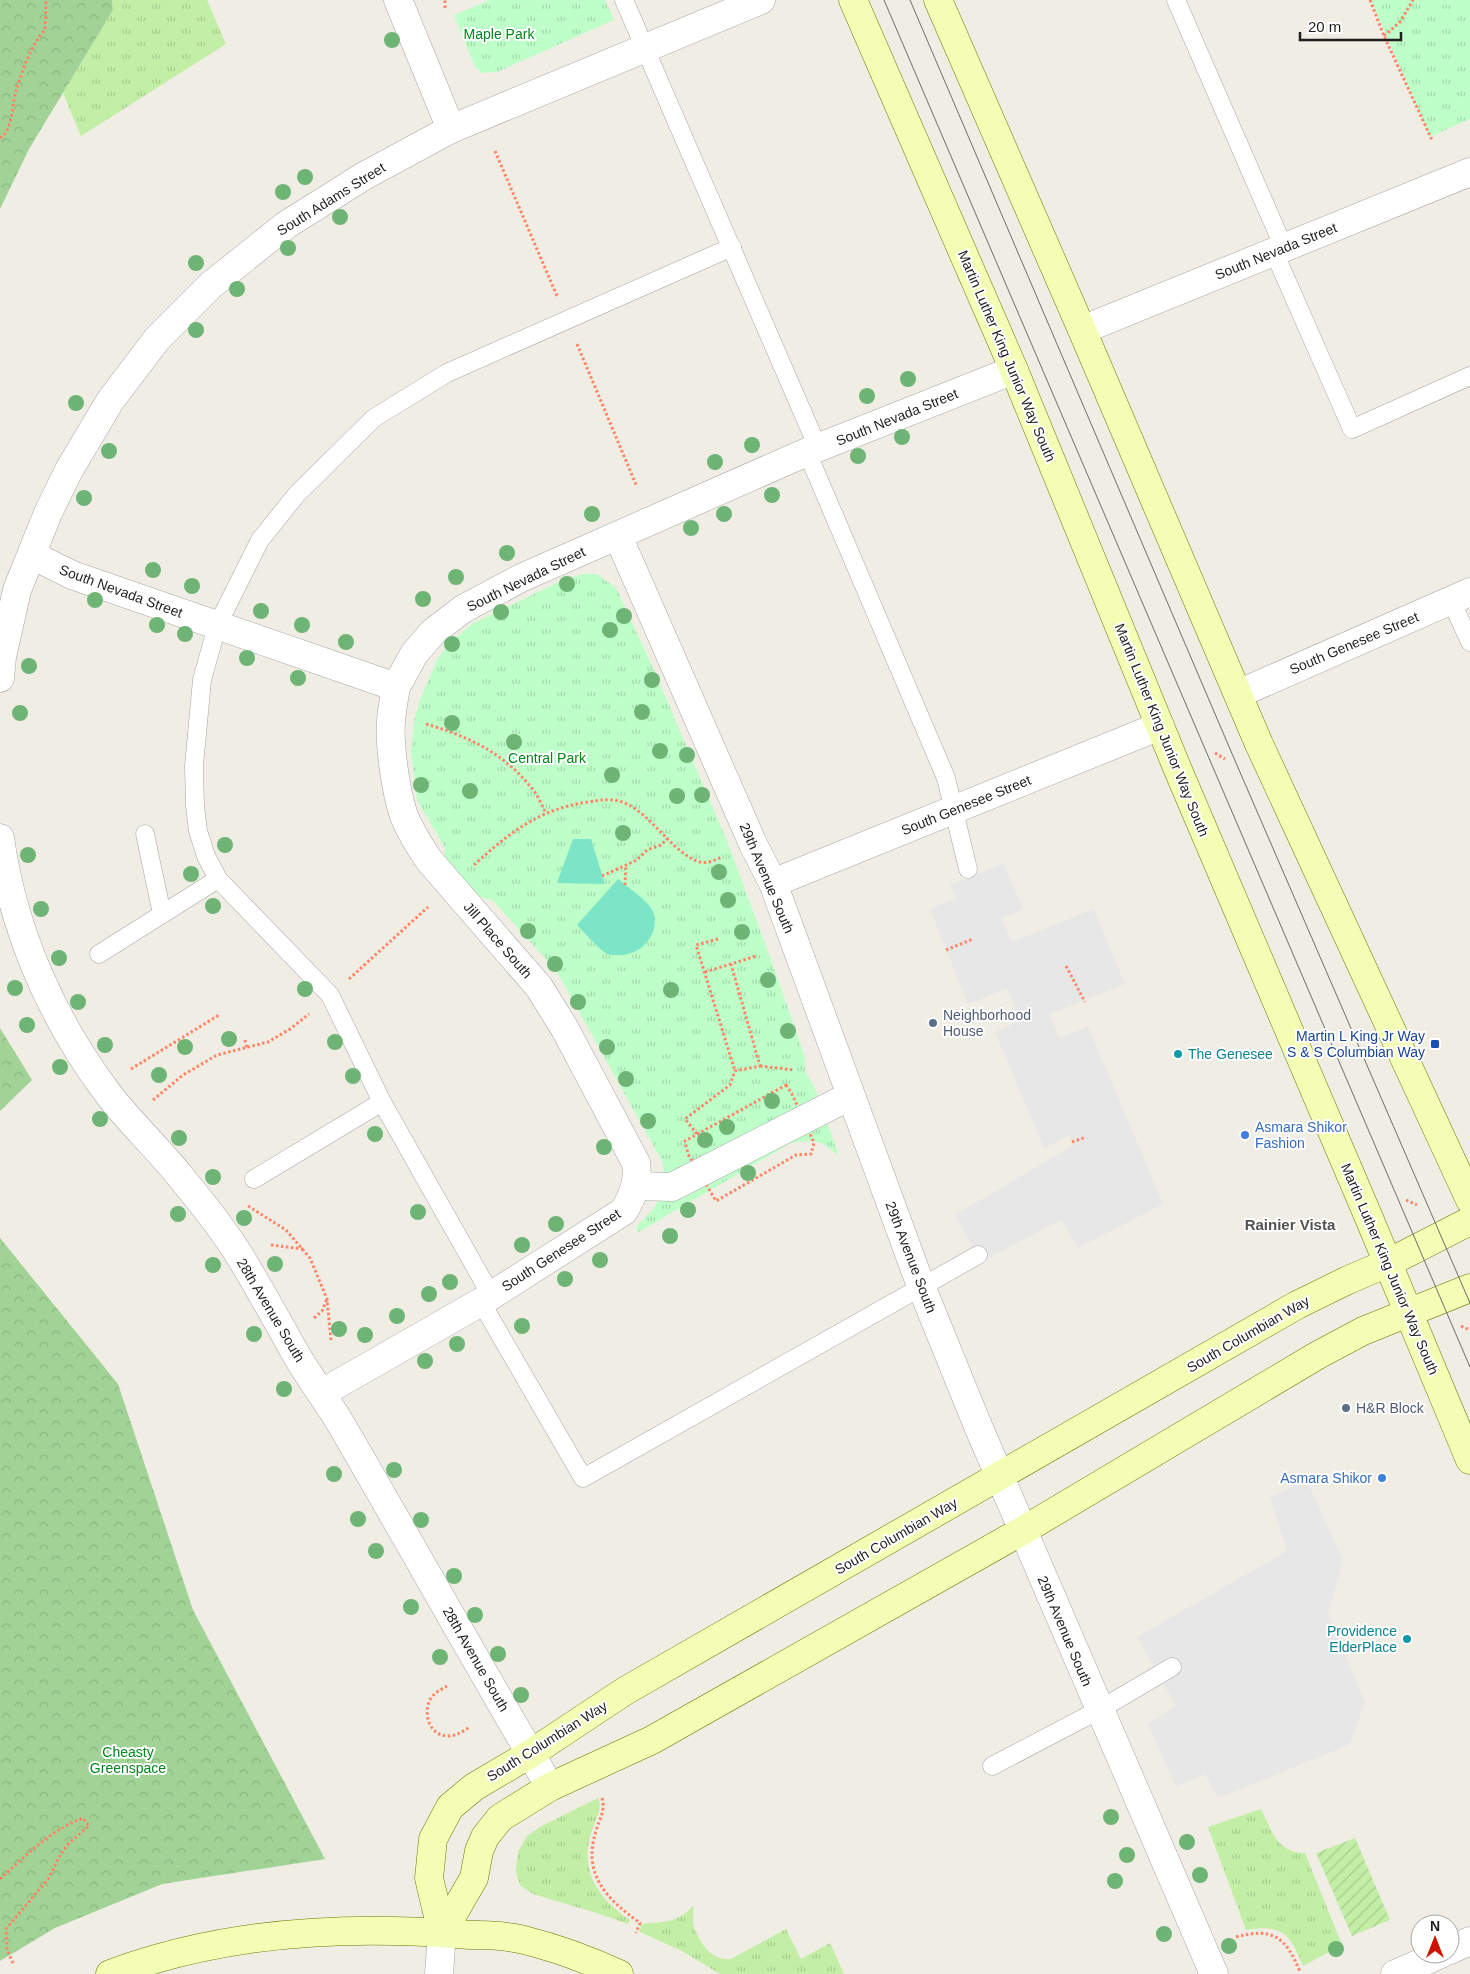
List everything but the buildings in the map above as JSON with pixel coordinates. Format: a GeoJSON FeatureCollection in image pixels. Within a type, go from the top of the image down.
{"type":"FeatureCollection","features":[{"type":"Feature","properties":{"kind":"main road","name":"Martin Luther King Junior Way South"},"geometry":{"type":"LineString","coordinates":[[853,0],[1014,370],[1160,726],[1470,1460]]}},
{"type":"Feature","properties":{"kind":"main road"},"geometry":{"type":"LineString","coordinates":[[938,0],[1259,744],[1470,1200]]}},
{"type":"Feature","properties":{"kind":"main road","name":"South Columbian Way"},"geometry":{"type":"LineString","coordinates":[[442,1933],[429,1878],[432,1840],[450,1807],[474,1787],[530,1754],[625,1691],[999,1478],[1297,1305],[1388,1263],[1470,1221]]}},
{"type":"Feature","properties":{"kind":"main road"},"geometry":{"type":"LineString","coordinates":[[442,1933],[474,1878],[479,1851],[500,1818],[550,1787],[652,1740],[1022,1531],[1318,1355],[1363,1331],[1470,1288]]}},
{"type":"Feature","properties":{"kind":"main road"},"geometry":{"type":"LineString","coordinates":[[110,1974],[163,1956],[205,1946],[259,1938],[355,1930],[442,1933],[522,1939],[590,1960],[620,1974]]}},
{"type":"Feature","properties":{"kind":"street"},"geometry":{"type":"LineString","coordinates":[[398,0],[451,130]]}},
{"type":"Feature","properties":{"kind":"street","name":"South Adams Street"},"geometry":{"type":"LineString","coordinates":[[32,555],[48,513],[83,447],[110,401],[157,339],[211,285],[286,225],[364,176],[451,130],[761,0]]}},
{"type":"Feature","properties":{"kind":"street","name":"South Nevada Street"},"geometry":{"type":"LineString","coordinates":[[1082,330],[1470,172]]}},
{"type":"Feature","properties":{"kind":"street","name":"South Nevada Street"},"geometry":{"type":"LineString","coordinates":[[32,555],[72,574],[217,626],[396,686],[414,654],[433,632],[463,610],[520,578],[813,450],[1014,370]]}},
{"type":"Feature","properties":{"kind":"street","name":"29th Avenue South"},"geometry":{"type":"LineString","coordinates":[[618,536],[753,844],[773,884],[921,1286],[999,1478],[1214,1974]]}},
{"type":"Feature","properties":{"kind":"street"},"geometry":{"type":"LineString","coordinates":[[0,678],[2,657],[17,590],[32,555]]}},
{"type":"Feature","properties":{"kind":"street","name":"South Genesee Street"},"geometry":{"type":"LineString","coordinates":[[1238,694],[1460,596]]}},
{"type":"Feature","properties":{"kind":"street","name":"Jill Place South"},"geometry":{"type":"LineString","coordinates":[[396,686],[391,721],[391,739],[398,790],[404,815],[414,837],[428,859],[539,987],[566,1029],[636,1162],[638,1173],[636,1186]]}},
{"type":"Feature","properties":{"kind":"street","name":"South Genesee Street"},"geometry":{"type":"LineString","coordinates":[[773,884],[1160,726]]}},
{"type":"Feature","properties":{"kind":"street","name":"28th Avenue South"},"geometry":{"type":"LineString","coordinates":[[0,838],[10,892],[23,937],[40,980],[61,1021],[106,1092],[178,1173],[235,1250],[322,1393],[550,1787]]}},
{"type":"Feature","properties":{"kind":"street"},"geometry":{"type":"LineString","coordinates":[[636,1186],[672,1187],[850,1096]]}},
{"type":"Feature","properties":{"kind":"street","name":"South Genesee Street"},"geometry":{"type":"LineString","coordinates":[[322,1393],[486,1298],[624,1211],[636,1186]]}},
{"type":"Feature","properties":{"kind":"street"},"geometry":{"type":"LineString","coordinates":[[439,1974],[442,1933]]}},
{"type":"Feature","properties":{"kind":"street"},"geometry":{"type":"LineString","coordinates":[[1395,1974],[1418,1964]]}},
{"type":"Feature","properties":{"kind":"lane"},"geometry":{"type":"LineString","coordinates":[[624,0],[732,247],[946,778],[968,869]]}},
{"type":"Feature","properties":{"kind":"lane"},"geometry":{"type":"LineString","coordinates":[[1176,0],[1352,429],[1470,376]]}},
{"type":"Feature","properties":{"kind":"lane"},"geometry":{"type":"LineString","coordinates":[[732,247],[447,373],[374,418],[297,494],[260,540],[217,626],[202,680],[194,766],[198,831],[206,856],[218,879],[330,995],[382,1102],[583,1478],[978,1255]]}},
{"type":"Feature","properties":{"kind":"lane"},"geometry":{"type":"LineString","coordinates":[[1460,596],[1470,642]]}},
{"type":"Feature","properties":{"kind":"lane"},"geometry":{"type":"LineString","coordinates":[[145,834],[162,914]]}},
{"type":"Feature","properties":{"kind":"lane"},"geometry":{"type":"LineString","coordinates":[[98,954],[218,879]]}},
{"type":"Feature","properties":{"kind":"lane"},"geometry":{"type":"LineString","coordinates":[[254,1179],[382,1102]]}},
{"type":"Feature","properties":{"kind":"lane"},"geometry":{"type":"LineString","coordinates":[[992,1766],[1099,1710],[1172,1667]]}},
{"type":"Feature","properties":{"kind":"path"},"geometry":{"type":"LineString","coordinates":[[0,138],[8,130],[16,91],[33,46],[36,39],[45,30],[46,0]]}},
{"type":"Feature","properties":{"kind":"path"},"geometry":{"type":"LineString","coordinates":[[445,0],[445,8]]}},
{"type":"Feature","properties":{"kind":"path"},"geometry":{"type":"LineString","coordinates":[[1370,0],[1384,36],[1432,140]]}},
{"type":"Feature","properties":{"kind":"path"},"geometry":{"type":"LineString","coordinates":[[1384,36],[1400,22],[1413,0]]}},
{"type":"Feature","properties":{"kind":"path"},"geometry":{"type":"LineString","coordinates":[[495,151],[557,298]]}},
{"type":"Feature","properties":{"kind":"path"},"geometry":{"type":"LineString","coordinates":[[576,341],[638,487]]}},
{"type":"Feature","properties":{"kind":"path"},"geometry":{"type":"LineString","coordinates":[[426,724],[462,736],[484,746],[508,764],[531,787],[546,813]]}},
{"type":"Feature","properties":{"kind":"path"},"geometry":{"type":"LineString","coordinates":[[1215,754],[1226,759]]}},
{"type":"Feature","properties":{"kind":"path"},"geometry":{"type":"LineString","coordinates":[[469,870],[506,836],[546,813],[572,804],[608,799],[623,802],[635,809],[687,855],[700,862],[710,862],[722,857]]}},
{"type":"Feature","properties":{"kind":"path"},"geometry":{"type":"LineString","coordinates":[[602,876],[637,860],[647,850],[661,845],[668,838]]}},
{"type":"Feature","properties":{"kind":"path"},"geometry":{"type":"LineString","coordinates":[[625,885],[626,866]]}},
{"type":"Feature","properties":{"kind":"path"},"geometry":{"type":"LineString","coordinates":[[346,981],[430,905]]}},
{"type":"Feature","properties":{"kind":"path"},"geometry":{"type":"LineString","coordinates":[[697,1134],[685,1119],[730,1086],[735,1071],[696,945],[718,939]]}},
{"type":"Feature","properties":{"kind":"path"},"geometry":{"type":"LineString","coordinates":[[946,950],[973,939]]}},
{"type":"Feature","properties":{"kind":"path"},"geometry":{"type":"LineString","coordinates":[[705,972],[756,956]]}},
{"type":"Feature","properties":{"kind":"path"},"geometry":{"type":"LineString","coordinates":[[731,964],[760,1066]]}},
{"type":"Feature","properties":{"kind":"path"},"geometry":{"type":"LineString","coordinates":[[1066,966],[1085,1002]]}},
{"type":"Feature","properties":{"kind":"path"},"geometry":{"type":"LineString","coordinates":[[147,1105],[184,1075],[212,1058],[228,1051],[258,1046],[302,1021],[315,1010]]}},
{"type":"Feature","properties":{"kind":"path"},"geometry":{"type":"LineString","coordinates":[[131,1069],[218,1015]]}},
{"type":"Feature","properties":{"kind":"path"},"geometry":{"type":"LineString","coordinates":[[245,1040],[247,1048]]}},
{"type":"Feature","properties":{"kind":"path"},"geometry":{"type":"LineString","coordinates":[[735,1071],[760,1066],[794,1070]]}},
{"type":"Feature","properties":{"kind":"path"},"geometry":{"type":"LineString","coordinates":[[685,1141],[786,1085]]}},
{"type":"Feature","properties":{"kind":"path"},"geometry":{"type":"LineString","coordinates":[[1072,1142],[1086,1137]]}},
{"type":"Feature","properties":{"kind":"path"},"geometry":{"type":"LineString","coordinates":[[1406,1200],[1417,1205]]}},
{"type":"Feature","properties":{"kind":"path"},"geometry":{"type":"LineString","coordinates":[[244,1203],[286,1230],[310,1258],[327,1299],[331,1340]]}},
{"type":"Feature","properties":{"kind":"path"},"geometry":{"type":"LineString","coordinates":[[271,1245],[303,1249]]}},
{"type":"Feature","properties":{"kind":"path"},"geometry":{"type":"LineString","coordinates":[[314,1318],[322,1310],[327,1299]]}},
{"type":"Feature","properties":{"kind":"path"},"geometry":{"type":"LineString","coordinates":[[1460,1325],[1470,1330]]}},
{"type":"Feature","properties":{"kind":"path"},"geometry":{"type":"LineString","coordinates":[[447,1686],[431,1697],[427,1716],[432,1728],[437,1733],[449,1736],[470,1727]]}},
{"type":"Feature","properties":{"kind":"path"},"geometry":{"type":"LineString","coordinates":[[600,1793],[604,1804],[602,1818],[596,1830],[592,1849],[592,1866],[598,1880],[617,1906],[640,1923],[636,1933]]}},
{"type":"Feature","properties":{"kind":"path"},"geometry":{"type":"LineString","coordinates":[[0,1879],[48,1836],[82,1818],[89,1826],[64,1849],[48,1879],[6,1930],[7,1950],[13,1963]]}},
{"type":"Feature","properties":{"kind":"path"},"geometry":{"type":"LineString","coordinates":[[1236,1937],[1260,1932],[1270,1933],[1280,1938],[1290,1949],[1300,1972]]}},
{"type":"Feature","properties":{"kind":"green space"},"geometry":{"type":"Polygon","coordinates":[[[0,0],[112,0],[113,10],[29,149],[0,209],[0,0]]]}},
{"type":"Feature","properties":{"kind":"green space"},"geometry":{"type":"Polygon","coordinates":[[[112,0],[207,0],[226,44],[81,136],[63,93],[113,10],[112,0]]]}},
{"type":"Feature","properties":{"kind":"green space","name":"Maple Park"},"geometry":{"type":"Polygon","coordinates":[[[490,0],[605,0],[614,20],[497,72],[482,73],[475,67],[454,15],[490,0]]]}},
{"type":"Feature","properties":{"kind":"green space"},"geometry":{"type":"Polygon","coordinates":[[[1371,0],[1470,0],[1470,119],[1430,137],[1371,0]]]}},
{"type":"Feature","properties":{"kind":"green space","name":"Central Park"},"geometry":{"type":"Polygon","coordinates":[[[583,574],[597,574],[616,588],[654,670],[727,841],[805,1057],[805,1071],[815,1088],[839,1156],[817,1142],[791,1143],[637,1233],[637,1226],[656,1205],[662,1191],[663,1163],[556,970],[493,901],[479,896],[444,860],[445,848],[417,800],[411,751],[414,721],[421,697],[438,658],[450,643],[472,624],[567,578],[583,574]]]}},
{"type":"Feature","properties":{"kind":"green space"},"geometry":{"type":"Polygon","coordinates":[[[573,839],[591,839],[605,884],[557,883],[573,839]]]}},
{"type":"Feature","properties":{"kind":"green space"},"geometry":{"type":"Polygon","coordinates":[[[618,879],[652,909],[655,922],[646,944],[632,953],[612,955],[601,949],[577,925],[618,879]]]}},
{"type":"Feature","properties":{"kind":"green space"},"geometry":{"type":"Polygon","coordinates":[[[0,1028],[32,1080],[0,1111],[0,1028]]]}},
{"type":"Feature","properties":{"kind":"green space","name":"Cheasty Greenspace"},"geometry":{"type":"Polygon","coordinates":[[[0,1238],[118,1384],[193,1610],[325,1859],[162,1884],[55,1928],[0,1961],[0,1238]]]}},
{"type":"Feature","properties":{"kind":"green space"},"geometry":{"type":"Polygon","coordinates":[[[598,1798],[599,1809],[589,1842],[589,1869],[599,1892],[630,1920],[628,1924],[533,1894],[521,1886],[516,1871],[518,1852],[527,1836],[540,1827],[598,1798]]]}},
{"type":"Feature","properties":{"kind":"green space"},"geometry":{"type":"Polygon","coordinates":[[[1261,1809],[1272,1833],[1282,1845],[1296,1852],[1305,1853],[1342,1945],[1303,1966],[1294,1946],[1284,1934],[1277,1930],[1269,1929],[1246,1930],[1208,1827],[1261,1809]]]}},
{"type":"Feature","properties":{"kind":"green space"},"geometry":{"type":"Polygon","coordinates":[[[1355,1838],[1390,1920],[1352,1936],[1316,1853],[1355,1838]]]}},
{"type":"Feature","properties":{"kind":"green space"},"geometry":{"type":"Polygon","coordinates":[[[693,1906],[693,1925],[703,1945],[718,1958],[731,1959],[786,1929],[801,1959],[830,1943],[844,1974],[720,1974],[682,1951],[640,1932],[641,1924],[676,1919],[693,1906]]]}},
{"type":"Feature","properties":{"kind":"shaded area"},"geometry":{"type":"Polygon","coordinates":[[[1004,864],[1023,909],[1002,918],[1012,942],[1094,909],[1125,984],[1049,1014],[1059,1038],[1088,1026],[1163,1204],[1078,1248],[1061,1220],[981,1262],[955,1215],[1074,1145],[1069,1136],[1044,1148],[995,1032],[1020,1021],[1007,989],[968,1004],[930,909],[956,898],[950,884],[1004,864]]]}},
{"type":"Feature","properties":{"kind":"shaded area"},"geometry":{"type":"Polygon","coordinates":[[[1307,1481],[1343,1560],[1328,1613],[1365,1703],[1349,1745],[1218,1798],[1205,1774],[1176,1787],[1148,1724],[1176,1706],[1137,1637],[1287,1551],[1270,1497],[1307,1481]]]}},
{"type":"Feature","properties":{"kind":"tram line"},"geometry":{"type":"LineString","coordinates":[[884,0],[1470,1367]]}},
{"type":"Feature","properties":{"kind":"tram line"},"geometry":{"type":"LineString","coordinates":[[910,0],[1233,756],[1470,1303]]}},
{"type":"Feature","properties":{"kind":"place","name":"Neighborhood House"},"geometry":{"type":"Point","coordinates":[933,1023]}},
{"type":"Feature","properties":{"kind":"place","name":"Martin L King Jr Way S & S Columbian Way"},"geometry":{"type":"Point","coordinates":[1435,1044]}},
{"type":"Feature","properties":{"kind":"place","name":"The Genesee"},"geometry":{"type":"Point","coordinates":[1178,1054]}},
{"type":"Feature","properties":{"kind":"place","name":"Asmara Shikor Fashion"},"geometry":{"type":"Point","coordinates":[1245,1135]}},
{"type":"Feature","properties":{"kind":"place","name":"H&R Block"},"geometry":{"type":"Point","coordinates":[1346,1408]}},
{"type":"Feature","properties":{"kind":"place","name":"Asmara Shikor"},"geometry":{"type":"Point","coordinates":[1382,1478]}},
{"type":"Feature","properties":{"kind":"place","name":"Providence ElderPlace"},"geometry":{"type":"Point","coordinates":[1407,1639]}},
{"type":"Feature","properties":{"kind":"district","name":"Rainier Vista"},"geometry":{"type":"Point","coordinates":[1290,1224]}}]}
